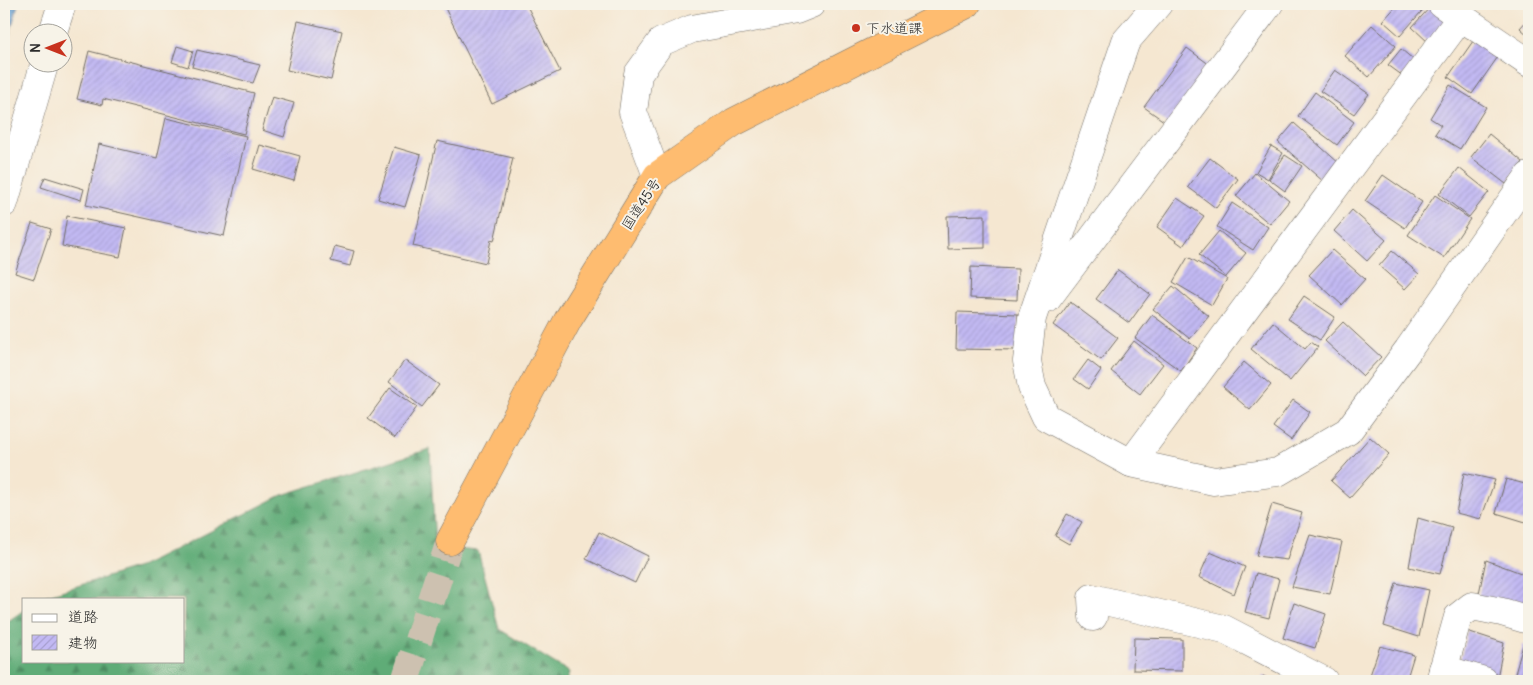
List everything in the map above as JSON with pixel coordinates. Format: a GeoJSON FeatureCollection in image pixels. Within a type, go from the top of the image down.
{"type":"FeatureCollection","features":[{"type":"Feature","properties":{"kind":"highway","name":"国道45号"},"geometry":{"type":"LineString","coordinates":[[450,541],[569,318],[657,176],[734,122],[967,4]]}},
{"type":"Feature","properties":{"kind":"street"},"geometry":{"type":"LineString","coordinates":[[56,22],[62,4]]}},
{"type":"Feature","properties":{"kind":"street"},"geometry":{"type":"LineString","coordinates":[[657,176],[633,112],[638,74],[661,42],[692,29],[796,10],[812,4]]}},
{"type":"Feature","properties":{"kind":"street"},"geometry":{"type":"LineString","coordinates":[[1158,4],[1126,41],[1032,318],[1027,361],[1032,387],[1046,417],[1131,463],[1214,481],[1278,472],[1348,431],[1529,176]]}},
{"type":"Feature","properties":{"kind":"street"},"geometry":{"type":"LineString","coordinates":[[1032,318],[1269,4]]}},
{"type":"Feature","properties":{"kind":"street"},"geometry":{"type":"LineString","coordinates":[[1131,463],[1451,10],[1529,63]]}},
{"type":"Feature","properties":{"kind":"street"},"geometry":{"type":"LineString","coordinates":[[4,203],[41,72]]}},
{"type":"Feature","properties":{"kind":"street"},"geometry":{"type":"LineString","coordinates":[[1093,617],[1092,598],[1224,629],[1324,681]]}},
{"type":"Feature","properties":{"kind":"street"},"geometry":{"type":"LineString","coordinates":[[1484,681],[1441,675],[1458,618],[1472,606],[1529,620]]}},
{"type":"Feature","properties":{"kind":"green space"},"geometry":{"type":"Polygon","coordinates":[[[430,449],[435,547],[478,551],[499,629],[569,672],[567,681],[4,681],[4,624],[22,611],[22,662],[185,662],[185,598],[42,598],[142,566],[282,495],[430,449]]]}},
{"type":"Feature","properties":{"kind":"water"},"geometry":{"type":"Polygon","coordinates":[[[4,4],[18,4],[4,55],[4,4]]]}},
{"type":"Feature","properties":{"kind":"building"},"geometry":{"type":"Polygon","coordinates":[[[443,4],[526,4],[560,71],[492,104],[443,4]]]}},
{"type":"Feature","properties":{"kind":"building"},"geometry":{"type":"Polygon","coordinates":[[[1398,4],[1428,4],[1400,36],[1383,21],[1398,4]]]}},
{"type":"Feature","properties":{"kind":"building"},"geometry":{"type":"Polygon","coordinates":[[[1432,5],[1449,21],[1429,43],[1412,27],[1432,5]]]}},
{"type":"Feature","properties":{"kind":"building"},"geometry":{"type":"Polygon","coordinates":[[[1529,18],[1529,36],[1520,28],[1529,18]]]}},
{"type":"Feature","properties":{"kind":"building"},"geometry":{"type":"Polygon","coordinates":[[[298,21],[342,31],[331,80],[287,70],[298,21]]]}},
{"type":"Feature","properties":{"kind":"building"},"geometry":{"type":"Polygon","coordinates":[[[1372,25],[1396,46],[1369,77],[1345,56],[1372,25]]]}},
{"type":"Feature","properties":{"kind":"building"},"geometry":{"type":"Polygon","coordinates":[[[1478,34],[1502,51],[1472,94],[1448,77],[1478,34]]]}},
{"type":"Feature","properties":{"kind":"building"},"geometry":{"type":"Polygon","coordinates":[[[177,46],[193,51],[188,67],[172,62],[177,46]]]}},
{"type":"Feature","properties":{"kind":"building"},"geometry":{"type":"Polygon","coordinates":[[[1187,48],[1210,65],[1168,124],[1144,107],[1187,48]]]}},
{"type":"Feature","properties":{"kind":"building"},"geometry":{"type":"Polygon","coordinates":[[[1401,49],[1415,61],[1403,76],[1388,65],[1401,49]]]}},
{"type":"Feature","properties":{"kind":"building"},"geometry":{"type":"Polygon","coordinates":[[[197,50],[260,65],[253,83],[192,67],[197,50]]]}},
{"type":"Feature","properties":{"kind":"building"},"geometry":{"type":"Polygon","coordinates":[[[89,51],[254,93],[244,134],[103,99],[102,105],[77,99],[89,51]]]}},
{"type":"Feature","properties":{"kind":"building"},"geometry":{"type":"Polygon","coordinates":[[[1335,70],[1369,94],[1354,114],[1320,91],[1335,70]]]}},
{"type":"Feature","properties":{"kind":"building"},"geometry":{"type":"Polygon","coordinates":[[[1450,85],[1486,107],[1460,149],[1435,134],[1441,125],[1430,118],[1450,85]]]}},
{"type":"Feature","properties":{"kind":"building"},"geometry":{"type":"Polygon","coordinates":[[[1315,92],[1354,122],[1337,145],[1298,116],[1315,92]]]}},
{"type":"Feature","properties":{"kind":"building"},"geometry":{"type":"Polygon","coordinates":[[[272,97],[294,103],[284,137],[262,130],[272,97]]]}},
{"type":"Feature","properties":{"kind":"building"},"geometry":{"type":"Polygon","coordinates":[[[166,118],[246,136],[224,236],[86,205],[99,144],[157,158],[166,118]]]}},
{"type":"Feature","properties":{"kind":"building"},"geometry":{"type":"Polygon","coordinates":[[[1294,123],[1340,164],[1324,182],[1278,142],[1294,123]]]}},
{"type":"Feature","properties":{"kind":"building"},"geometry":{"type":"Polygon","coordinates":[[[1489,134],[1523,162],[1506,184],[1471,157],[1489,134]]]}},
{"type":"Feature","properties":{"kind":"building"},"geometry":{"type":"Polygon","coordinates":[[[437,141],[513,158],[494,241],[491,240],[486,263],[413,246],[437,141]]]}},
{"type":"Feature","properties":{"kind":"building"},"geometry":{"type":"Polygon","coordinates":[[[260,145],[300,156],[294,181],[253,169],[260,145]]]}},
{"type":"Feature","properties":{"kind":"building"},"geometry":{"type":"Polygon","coordinates":[[[1271,146],[1283,153],[1268,179],[1256,172],[1271,146]]]}},
{"type":"Feature","properties":{"kind":"building"},"geometry":{"type":"Polygon","coordinates":[[[394,147],[421,155],[405,207],[378,199],[394,147]]]}},
{"type":"Feature","properties":{"kind":"building"},"geometry":{"type":"Polygon","coordinates":[[[1285,155],[1302,166],[1285,191],[1269,179],[1285,155]]]}},
{"type":"Feature","properties":{"kind":"building"},"geometry":{"type":"Polygon","coordinates":[[[1210,158],[1238,179],[1216,208],[1188,187],[1210,158]]]}},
{"type":"Feature","properties":{"kind":"building"},"geometry":{"type":"Polygon","coordinates":[[[1459,168],[1489,192],[1469,217],[1439,194],[1459,168]]]}},
{"type":"Feature","properties":{"kind":"building"},"geometry":{"type":"Polygon","coordinates":[[[1255,173],[1289,201],[1270,224],[1236,196],[1255,173]]]}},
{"type":"Feature","properties":{"kind":"building"},"geometry":{"type":"Polygon","coordinates":[[[1383,175],[1422,202],[1405,228],[1365,201],[1383,175]]]}},
{"type":"Feature","properties":{"kind":"building"},"geometry":{"type":"Polygon","coordinates":[[[45,177],[84,189],[81,200],[41,187],[45,177]]]}},
{"type":"Feature","properties":{"kind":"building"},"geometry":{"type":"Polygon","coordinates":[[[1435,195],[1470,219],[1444,258],[1408,235],[1435,195]]]}},
{"type":"Feature","properties":{"kind":"building"},"geometry":{"type":"Polygon","coordinates":[[[1177,198],[1204,216],[1183,246],[1157,227],[1177,198]]]}},
{"type":"Feature","properties":{"kind":"building"},"geometry":{"type":"Polygon","coordinates":[[[1232,203],[1268,227],[1253,250],[1217,227],[1232,203]]]}},
{"type":"Feature","properties":{"kind":"building"},"geometry":{"type":"Polygon","coordinates":[[[1352,210],[1386,240],[1367,261],[1334,231],[1352,210]]]}},
{"type":"Feature","properties":{"kind":"building"},"geometry":{"type":"Polygon","coordinates":[[[985,215],[985,248],[948,249],[947,216],[985,215]]]}},
{"type":"Feature","properties":{"kind":"building"},"geometry":{"type":"Polygon","coordinates":[[[67,216],[126,228],[120,257],[62,246],[67,216]]]}},
{"type":"Feature","properties":{"kind":"building"},"geometry":{"type":"Polygon","coordinates":[[[32,223],[51,229],[34,279],[15,273],[32,223]]]}},
{"type":"Feature","properties":{"kind":"building"},"geometry":{"type":"Polygon","coordinates":[[[1219,231],[1246,253],[1226,277],[1199,255],[1219,231]]]}},
{"type":"Feature","properties":{"kind":"building"},"geometry":{"type":"Polygon","coordinates":[[[335,246],[354,251],[350,266],[331,261],[335,246]]]}},
{"type":"Feature","properties":{"kind":"building"},"geometry":{"type":"Polygon","coordinates":[[[1332,250],[1365,279],[1342,305],[1309,275],[1332,250]]]}},
{"type":"Feature","properties":{"kind":"building"},"geometry":{"type":"Polygon","coordinates":[[[1392,251],[1419,274],[1405,289],[1379,266],[1392,251]]]}},
{"type":"Feature","properties":{"kind":"building"},"geometry":{"type":"Polygon","coordinates":[[[1188,257],[1227,279],[1212,305],[1173,282],[1188,257]]]}},
{"type":"Feature","properties":{"kind":"building"},"geometry":{"type":"Polygon","coordinates":[[[971,267],[1018,269],[1017,300],[970,298],[971,267]]]}},
{"type":"Feature","properties":{"kind":"building"},"geometry":{"type":"Polygon","coordinates":[[[1118,270],[1150,294],[1129,323],[1096,299],[1118,270]]]}},
{"type":"Feature","properties":{"kind":"building"},"geometry":{"type":"Polygon","coordinates":[[[1173,286],[1209,316],[1190,339],[1153,309],[1173,286]]]}},
{"type":"Feature","properties":{"kind":"building"},"geometry":{"type":"Polygon","coordinates":[[[1304,296],[1335,317],[1320,340],[1288,319],[1304,296]]]}},
{"type":"Feature","properties":{"kind":"building"},"geometry":{"type":"Polygon","coordinates":[[[1070,302],[1118,338],[1101,360],[1053,325],[1070,302]]]}},
{"type":"Feature","properties":{"kind":"building"},"geometry":{"type":"Polygon","coordinates":[[[957,312],[1018,314],[1018,350],[956,349],[957,312]]]}},
{"type":"Feature","properties":{"kind":"building"},"geometry":{"type":"Polygon","coordinates":[[[1152,315],[1197,348],[1181,371],[1135,338],[1152,315]]]}},
{"type":"Feature","properties":{"kind":"building"},"geometry":{"type":"Polygon","coordinates":[[[1273,322],[1305,349],[1311,342],[1318,347],[1290,381],[1251,349],[1273,322]]]}},
{"type":"Feature","properties":{"kind":"building"},"geometry":{"type":"Polygon","coordinates":[[[1343,322],[1381,357],[1363,376],[1325,341],[1343,322]]]}},
{"type":"Feature","properties":{"kind":"building"},"geometry":{"type":"Polygon","coordinates":[[[1134,341],[1163,364],[1140,394],[1111,371],[1134,341]]]}},
{"type":"Feature","properties":{"kind":"building"},"geometry":{"type":"Polygon","coordinates":[[[405,360],[439,385],[422,407],[389,382],[405,360]]]}},
{"type":"Feature","properties":{"kind":"building"},"geometry":{"type":"Polygon","coordinates":[[[1088,360],[1101,370],[1088,389],[1074,379],[1088,360]]]}},
{"type":"Feature","properties":{"kind":"building"},"geometry":{"type":"Polygon","coordinates":[[[1244,362],[1271,385],[1250,410],[1223,387],[1244,362]]]}},
{"type":"Feature","properties":{"kind":"building"},"geometry":{"type":"Polygon","coordinates":[[[390,388],[417,407],[395,438],[368,418],[390,388]]]}},
{"type":"Feature","properties":{"kind":"building"},"geometry":{"type":"Polygon","coordinates":[[[1293,400],[1310,412],[1291,440],[1273,427],[1293,400]]]}},
{"type":"Feature","properties":{"kind":"building"},"geometry":{"type":"Polygon","coordinates":[[[1370,437],[1389,454],[1350,498],[1331,481],[1370,437]]]}},
{"type":"Feature","properties":{"kind":"building"},"geometry":{"type":"Polygon","coordinates":[[[1464,473],[1495,480],[1481,519],[1456,513],[1464,473]]]}},
{"type":"Feature","properties":{"kind":"building"},"geometry":{"type":"Polygon","coordinates":[[[1506,479],[1529,485],[1529,523],[1496,513],[1506,479]]]}},
{"type":"Feature","properties":{"kind":"building"},"geometry":{"type":"Polygon","coordinates":[[[1272,504],[1302,513],[1287,560],[1256,556],[1272,504]]]}},
{"type":"Feature","properties":{"kind":"building"},"geometry":{"type":"Polygon","coordinates":[[[1067,514],[1082,522],[1069,544],[1055,536],[1067,514]]]}},
{"type":"Feature","properties":{"kind":"building"},"geometry":{"type":"Polygon","coordinates":[[[1418,518],[1452,528],[1440,574],[1409,567],[1418,518]]]}},
{"type":"Feature","properties":{"kind":"building"},"geometry":{"type":"Polygon","coordinates":[[[599,532],[648,556],[635,583],[586,559],[599,532]]]}},
{"type":"Feature","properties":{"kind":"building"},"geometry":{"type":"Polygon","coordinates":[[[1310,535],[1342,542],[1330,594],[1292,587],[1310,535]]]}},
{"type":"Feature","properties":{"kind":"building"},"geometry":{"type":"Polygon","coordinates":[[[1210,552],[1245,567],[1234,594],[1199,577],[1210,552]]]}},
{"type":"Feature","properties":{"kind":"building"},"geometry":{"type":"Polygon","coordinates":[[[1486,560],[1529,576],[1529,612],[1478,598],[1486,560]]]}},
{"type":"Feature","properties":{"kind":"building"},"geometry":{"type":"Polygon","coordinates":[[[1256,573],[1279,579],[1269,618],[1245,612],[1256,573]]]}},
{"type":"Feature","properties":{"kind":"building"},"geometry":{"type":"Polygon","coordinates":[[[1396,583],[1429,590],[1419,637],[1384,626],[1396,583]]]}},
{"type":"Feature","properties":{"kind":"building"},"geometry":{"type":"Polygon","coordinates":[[[1294,603],[1326,614],[1315,648],[1283,638],[1294,603]]]}},
{"type":"Feature","properties":{"kind":"building"},"geometry":{"type":"Polygon","coordinates":[[[1467,631],[1504,643],[1497,678],[1459,665],[1467,631]]]}},
{"type":"Feature","properties":{"kind":"building"},"geometry":{"type":"Polygon","coordinates":[[[1134,638],[1182,639],[1182,671],[1133,670],[1134,638]]]}},
{"type":"Feature","properties":{"kind":"building"},"geometry":{"type":"Polygon","coordinates":[[[1523,645],[1529,647],[1529,681],[1513,681],[1523,645]]]}},
{"type":"Feature","properties":{"kind":"building"},"geometry":{"type":"Polygon","coordinates":[[[1380,646],[1414,655],[1406,681],[1368,681],[1380,646]]]}},
{"type":"Feature","properties":{"kind":"building"},"geometry":{"type":"Polygon","coordinates":[[[1263,676],[1274,681],[1261,681],[1263,676]]]}},
{"type":"Feature","properties":{"kind":"tunnel"},"geometry":{"type":"LineString","coordinates":[[405,681],[450,541]]}},
{"type":"Feature","properties":{"kind":"place","name":"下水道課"},"geometry":{"type":"Point","coordinates":[856,28]}}]}
